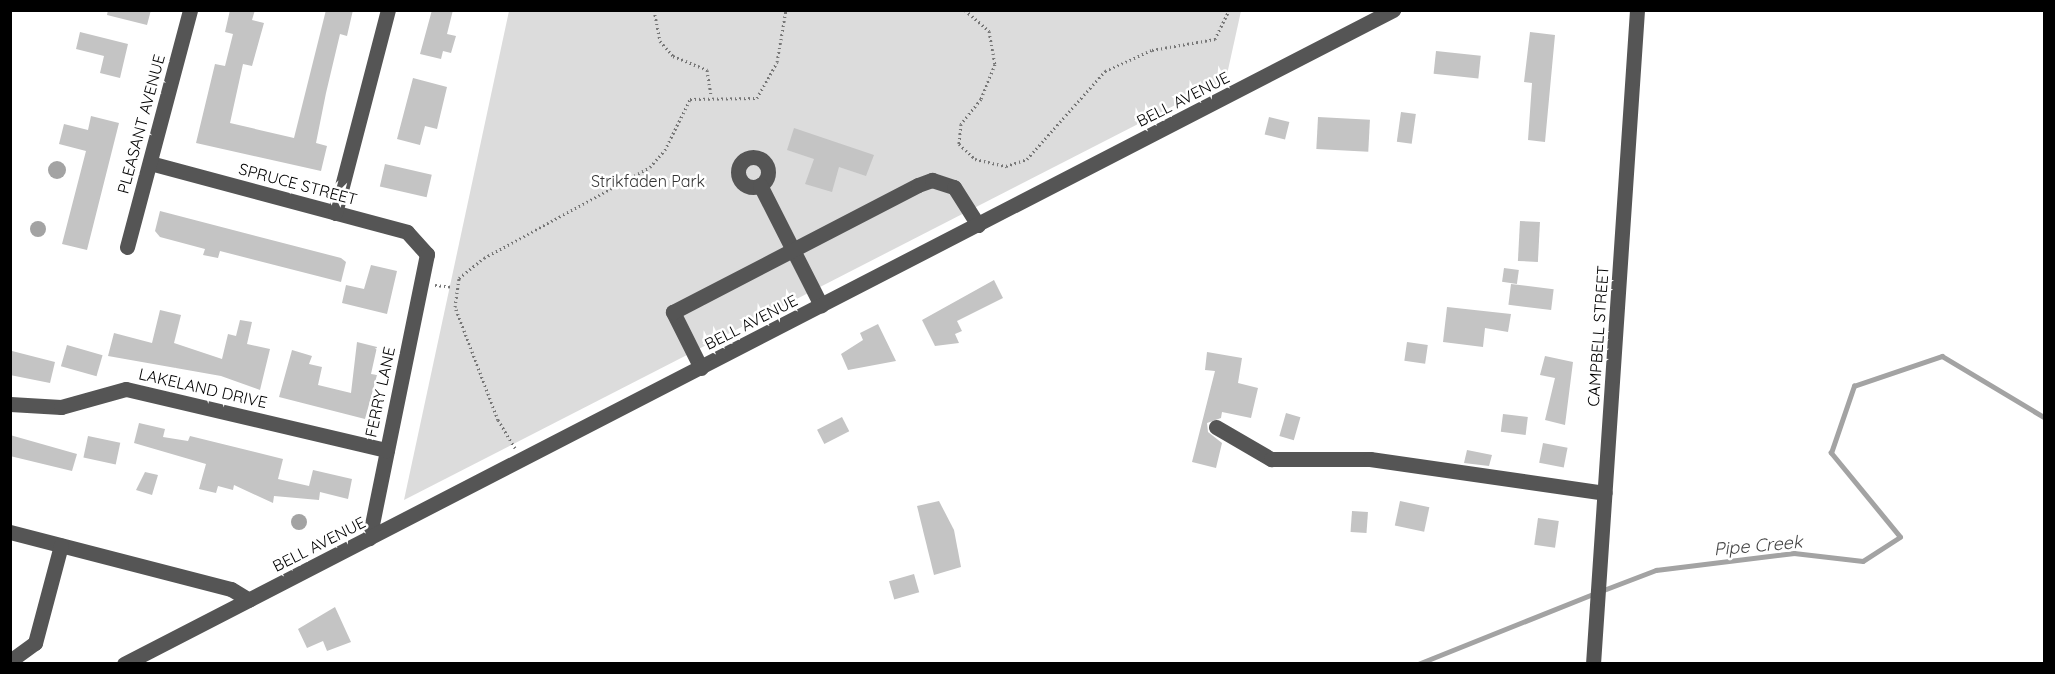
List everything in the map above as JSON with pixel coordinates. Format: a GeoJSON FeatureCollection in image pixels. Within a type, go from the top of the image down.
{"type":"FeatureCollection","features":[{"type":"Feature","properties":{"kind":"street","name":"PLEASANT AVENUE"},"geometry":{"type":"LineString","coordinates":[[127,247],[190,10]]}},
{"type":"Feature","properties":{"kind":"street"},"geometry":{"type":"LineString","coordinates":[[335,213],[388,10]]}},
{"type":"Feature","properties":{"kind":"street","name":"BELL AVENUE"},"geometry":{"type":"LineString","coordinates":[[124,663],[1393,10]]}},
{"type":"Feature","properties":{"kind":"street","name":"CAMPBELL STREET"},"geometry":{"type":"LineString","coordinates":[[1593,663],[1637,10]]}},
{"type":"Feature","properties":{"kind":"street","name":"SPRUCE STREET"},"geometry":{"type":"LineString","coordinates":[[150,163],[407,232],[427,254]]}},
{"type":"Feature","properties":{"kind":"street"},"geometry":{"type":"LineString","coordinates":[[701,368],[673,312],[793,250],[932,180],[954,187],[978,225]]}},
{"type":"Feature","properties":{"kind":"street"},"geometry":{"type":"LineString","coordinates":[[760,185],[821,305]]}},
{"type":"Feature","properties":{"kind":"street","name":"FERRY LANE"},"geometry":{"type":"LineString","coordinates":[[369,538],[427,254]]}},
{"type":"Feature","properties":{"kind":"street","name":"LAKELAND DRIVE"},"geometry":{"type":"LineString","coordinates":[[10,404],[61,407],[126,389],[387,450]]}},
{"type":"Feature","properties":{"kind":"street"},"geometry":{"type":"LineString","coordinates":[[1216,427],[1271,459],[1370,459],[1605,493]]}},
{"type":"Feature","properties":{"kind":"street"},"geometry":{"type":"LineString","coordinates":[[10,532],[231,589],[249,600]]}},
{"type":"Feature","properties":{"kind":"street"},"geometry":{"type":"LineString","coordinates":[[10,662],[35,644],[61,545]]}},
{"type":"Feature","properties":{"kind":"path"},"geometry":{"type":"LineString","coordinates":[[654,10],[660,41],[676,58],[707,70],[711,96]]}},
{"type":"Feature","properties":{"kind":"path"},"geometry":{"type":"LineString","coordinates":[[523,459],[498,420],[455,307],[453,288],[469,267],[650,167],[665,150],[690,99],[711,96],[741,102],[760,95],[777,62],[786,10]]}},
{"type":"Feature","properties":{"kind":"path"},"geometry":{"type":"LineString","coordinates":[[965,10],[989,31],[995,64],[981,99],[961,124],[958,144],[975,159],[1006,166],[1027,159],[1105,71],[1152,50],[1215,39],[1230,10]]}},
{"type":"Feature","properties":{"kind":"path"},"geometry":{"type":"LineString","coordinates":[[421,283],[453,288]]}},
{"type":"Feature","properties":{"kind":"green space","name":"Strikfaden Park"},"geometry":{"type":"Polygon","coordinates":[[[509,11],[1241,11],[1226,79],[404,500],[509,11]]]}},
{"type":"Feature","properties":{"kind":"shaded area"},"geometry":{"type":"Polygon","coordinates":[[[57,161],[63,164],[66,170],[63,176],[57,179],[51,176],[48,170],[51,164],[57,161]]]}},
{"type":"Feature","properties":{"kind":"shaded area"},"geometry":{"type":"Polygon","coordinates":[[[35,221],[41,221],[46,229],[44,235],[35,237],[30,232],[30,226],[35,221]]]}},
{"type":"Feature","properties":{"kind":"shaded area"},"geometry":{"type":"Polygon","coordinates":[[[299,514],[305,516],[307,522],[305,528],[299,530],[293,528],[291,522],[293,516],[299,514]]]}},
{"type":"Feature","properties":{"kind":"building"},"geometry":{"type":"Polygon","coordinates":[[[108,10],[151,10],[147,25],[107,15],[108,10]]]}},
{"type":"Feature","properties":{"kind":"building"},"geometry":{"type":"Polygon","coordinates":[[[230,10],[255,10],[252,20],[264,23],[252,66],[243,64],[230,123],[294,138],[326,10],[353,10],[347,36],[340,34],[316,143],[327,146],[321,171],[196,143],[215,64],[225,66],[233,34],[225,32],[230,10]]]}},
{"type":"Feature","properties":{"kind":"building"},"geometry":{"type":"Polygon","coordinates":[[[432,10],[453,10],[447,34],[456,36],[451,53],[443,51],[441,59],[420,54],[432,10]]]}},
{"type":"Feature","properties":{"kind":"building"},"geometry":{"type":"Polygon","coordinates":[[[80,32],[128,44],[120,78],[100,73],[104,56],[76,49],[80,32]]]}},
{"type":"Feature","properties":{"kind":"building"},"geometry":{"type":"Polygon","coordinates":[[[1530,32],[1555,35],[1545,142],[1528,140],[1532,83],[1524,82],[1530,32]]]}},
{"type":"Feature","properties":{"kind":"building"},"geometry":{"type":"Polygon","coordinates":[[[1436,51],[1481,56],[1478,79],[1434,74],[1436,51]]]}},
{"type":"Feature","properties":{"kind":"building"},"geometry":{"type":"Polygon","coordinates":[[[413,78],[447,87],[437,129],[425,126],[420,145],[397,139],[413,78]]]}},
{"type":"Feature","properties":{"kind":"building"},"geometry":{"type":"Polygon","coordinates":[[[1401,112],[1416,114],[1412,144],[1397,142],[1401,112]]]}},
{"type":"Feature","properties":{"kind":"building"},"geometry":{"type":"Polygon","coordinates":[[[91,116],[119,123],[87,250],[62,244],[86,151],[59,144],[64,124],[88,130],[91,116]]]}},
{"type":"Feature","properties":{"kind":"building"},"geometry":{"type":"Polygon","coordinates":[[[1269,117],[1289,122],[1285,140],[1265,134],[1269,117]]]}},
{"type":"Feature","properties":{"kind":"building"},"geometry":{"type":"Polygon","coordinates":[[[1318,117],[1370,120],[1368,152],[1316,149],[1318,117]]]}},
{"type":"Feature","properties":{"kind":"building"},"geometry":{"type":"Polygon","coordinates":[[[794,128],[874,155],[866,176],[839,167],[832,192],[805,184],[814,159],[787,150],[794,128]]]}},
{"type":"Feature","properties":{"kind":"building"},"geometry":{"type":"Polygon","coordinates":[[[385,164],[432,175],[427,197],[380,186],[385,164]]]}},
{"type":"Feature","properties":{"kind":"building"},"geometry":{"type":"Polygon","coordinates":[[[160,211],[341,258],[346,262],[341,282],[220,251],[218,258],[203,255],[205,249],[160,237],[155,231],[160,211]]]}},
{"type":"Feature","properties":{"kind":"building"},"geometry":{"type":"Polygon","coordinates":[[[1520,221],[1540,222],[1538,262],[1518,261],[1520,221]]]}},
{"type":"Feature","properties":{"kind":"building"},"geometry":{"type":"Polygon","coordinates":[[[371,265],[397,271],[387,314],[342,303],[346,285],[364,289],[371,265]]]}},
{"type":"Feature","properties":{"kind":"building"},"geometry":{"type":"Polygon","coordinates":[[[1504,268],[1519,270],[1517,284],[1502,282],[1504,268]]]}},
{"type":"Feature","properties":{"kind":"building"},"geometry":{"type":"Polygon","coordinates":[[[994,280],[1003,298],[957,321],[962,331],[955,334],[959,343],[935,346],[922,320],[994,280]]]}},
{"type":"Feature","properties":{"kind":"building"},"geometry":{"type":"Polygon","coordinates":[[[1511,284],[1554,289],[1551,310],[1508,305],[1511,284]]]}},
{"type":"Feature","properties":{"kind":"building"},"geometry":{"type":"Polygon","coordinates":[[[1447,307],[1511,314],[1508,332],[1485,328],[1483,347],[1443,342],[1447,307]]]}},
{"type":"Feature","properties":{"kind":"building"},"geometry":{"type":"Polygon","coordinates":[[[160,310],[181,315],[174,343],[222,359],[228,334],[236,336],[240,320],[252,322],[247,344],[270,349],[260,390],[221,376],[108,356],[114,333],[152,343],[160,310]]]}},
{"type":"Feature","properties":{"kind":"building"},"geometry":{"type":"Polygon","coordinates":[[[878,324],[896,361],[848,370],[841,354],[863,340],[860,333],[878,324]]]}},
{"type":"Feature","properties":{"kind":"building"},"geometry":{"type":"Polygon","coordinates":[[[357,342],[377,347],[371,374],[377,375],[365,419],[279,397],[292,350],[312,356],[309,364],[322,367],[318,385],[351,393],[357,342]]]}},
{"type":"Feature","properties":{"kind":"building"},"geometry":{"type":"Polygon","coordinates":[[[1407,342],[1428,345],[1425,364],[1404,361],[1407,342]]]}},
{"type":"Feature","properties":{"kind":"building"},"geometry":{"type":"Polygon","coordinates":[[[67,345],[103,355],[97,376],[61,366],[67,345]]]}},
{"type":"Feature","properties":{"kind":"building"},"geometry":{"type":"Polygon","coordinates":[[[12,351],[55,362],[50,383],[10,375],[12,351]]]}},
{"type":"Feature","properties":{"kind":"building"},"geometry":{"type":"Polygon","coordinates":[[[1207,352],[1242,358],[1238,383],[1258,388],[1251,418],[1222,412],[1221,418],[1207,423],[1208,432],[1222,443],[1216,468],[1192,462],[1215,371],[1205,370],[1207,352]]]}},
{"type":"Feature","properties":{"kind":"building"},"geometry":{"type":"Polygon","coordinates":[[[1545,356],[1573,362],[1565,425],[1545,420],[1555,378],[1540,375],[1545,356]]]}},
{"type":"Feature","properties":{"kind":"building"},"geometry":{"type":"Polygon","coordinates":[[[1286,413],[1300,417],[1294,440],[1279,436],[1286,413]]]}},
{"type":"Feature","properties":{"kind":"building"},"geometry":{"type":"Polygon","coordinates":[[[1503,414],[1528,417],[1526,435],[1501,432],[1503,414]]]}},
{"type":"Feature","properties":{"kind":"building"},"geometry":{"type":"Polygon","coordinates":[[[842,417],[849,431],[824,444],[817,430],[842,417]]]}},
{"type":"Feature","properties":{"kind":"building"},"geometry":{"type":"Polygon","coordinates":[[[139,423],[165,429],[163,437],[188,441],[190,436],[283,459],[278,479],[309,486],[313,470],[352,479],[348,499],[320,492],[319,500],[274,496],[273,503],[234,485],[233,490],[218,486],[216,493],[199,489],[206,464],[134,443],[139,423]]]}},
{"type":"Feature","properties":{"kind":"building"},"geometry":{"type":"Polygon","coordinates":[[[10,435],[77,454],[72,471],[10,456],[10,435]]]}},
{"type":"Feature","properties":{"kind":"building"},"geometry":{"type":"Polygon","coordinates":[[[88,436],[120,443],[116,464],[83,458],[88,436]]]}},
{"type":"Feature","properties":{"kind":"building"},"geometry":{"type":"Polygon","coordinates":[[[1543,443],[1568,448],[1564,467],[1539,463],[1543,443]]]}},
{"type":"Feature","properties":{"kind":"building"},"geometry":{"type":"Polygon","coordinates":[[[1467,450],[1492,455],[1489,466],[1464,463],[1467,450]]]}},
{"type":"Feature","properties":{"kind":"building"},"geometry":{"type":"Polygon","coordinates":[[[145,472],[158,475],[152,495],[136,490],[145,472]]]}},
{"type":"Feature","properties":{"kind":"building"},"geometry":{"type":"Polygon","coordinates":[[[939,501],[954,530],[961,567],[934,575],[917,506],[939,501]]]}},
{"type":"Feature","properties":{"kind":"building"},"geometry":{"type":"Polygon","coordinates":[[[1400,501],[1429,507],[1424,532],[1395,525],[1400,501]]]}},
{"type":"Feature","properties":{"kind":"building"},"geometry":{"type":"Polygon","coordinates":[[[1352,511],[1368,512],[1366,533],[1351,532],[1352,511]]]}},
{"type":"Feature","properties":{"kind":"building"},"geometry":{"type":"Polygon","coordinates":[[[1538,518],[1559,521],[1555,548],[1534,545],[1538,518]]]}},
{"type":"Feature","properties":{"kind":"building"},"geometry":{"type":"Polygon","coordinates":[[[914,574],[919,592],[894,599],[889,581],[914,574]]]}},
{"type":"Feature","properties":{"kind":"building"},"geometry":{"type":"Polygon","coordinates":[[[335,607],[351,642],[327,651],[323,641],[307,648],[298,629],[335,607]]]}},
{"type":"Feature","properties":{"kind":"waterway","name":"Pipe Creek"},"geometry":{"type":"LineString","coordinates":[[1601,591],[1656,570],[1794,553],[1863,561],[1900,537],[1831,453],[1854,386],[1942,356],[2044,417]]}},
{"type":"Feature","properties":{"kind":"waterway","name":"Pipe Creek"},"geometry":{"type":"LineString","coordinates":[[1418,664],[1593,594]]}}]}
